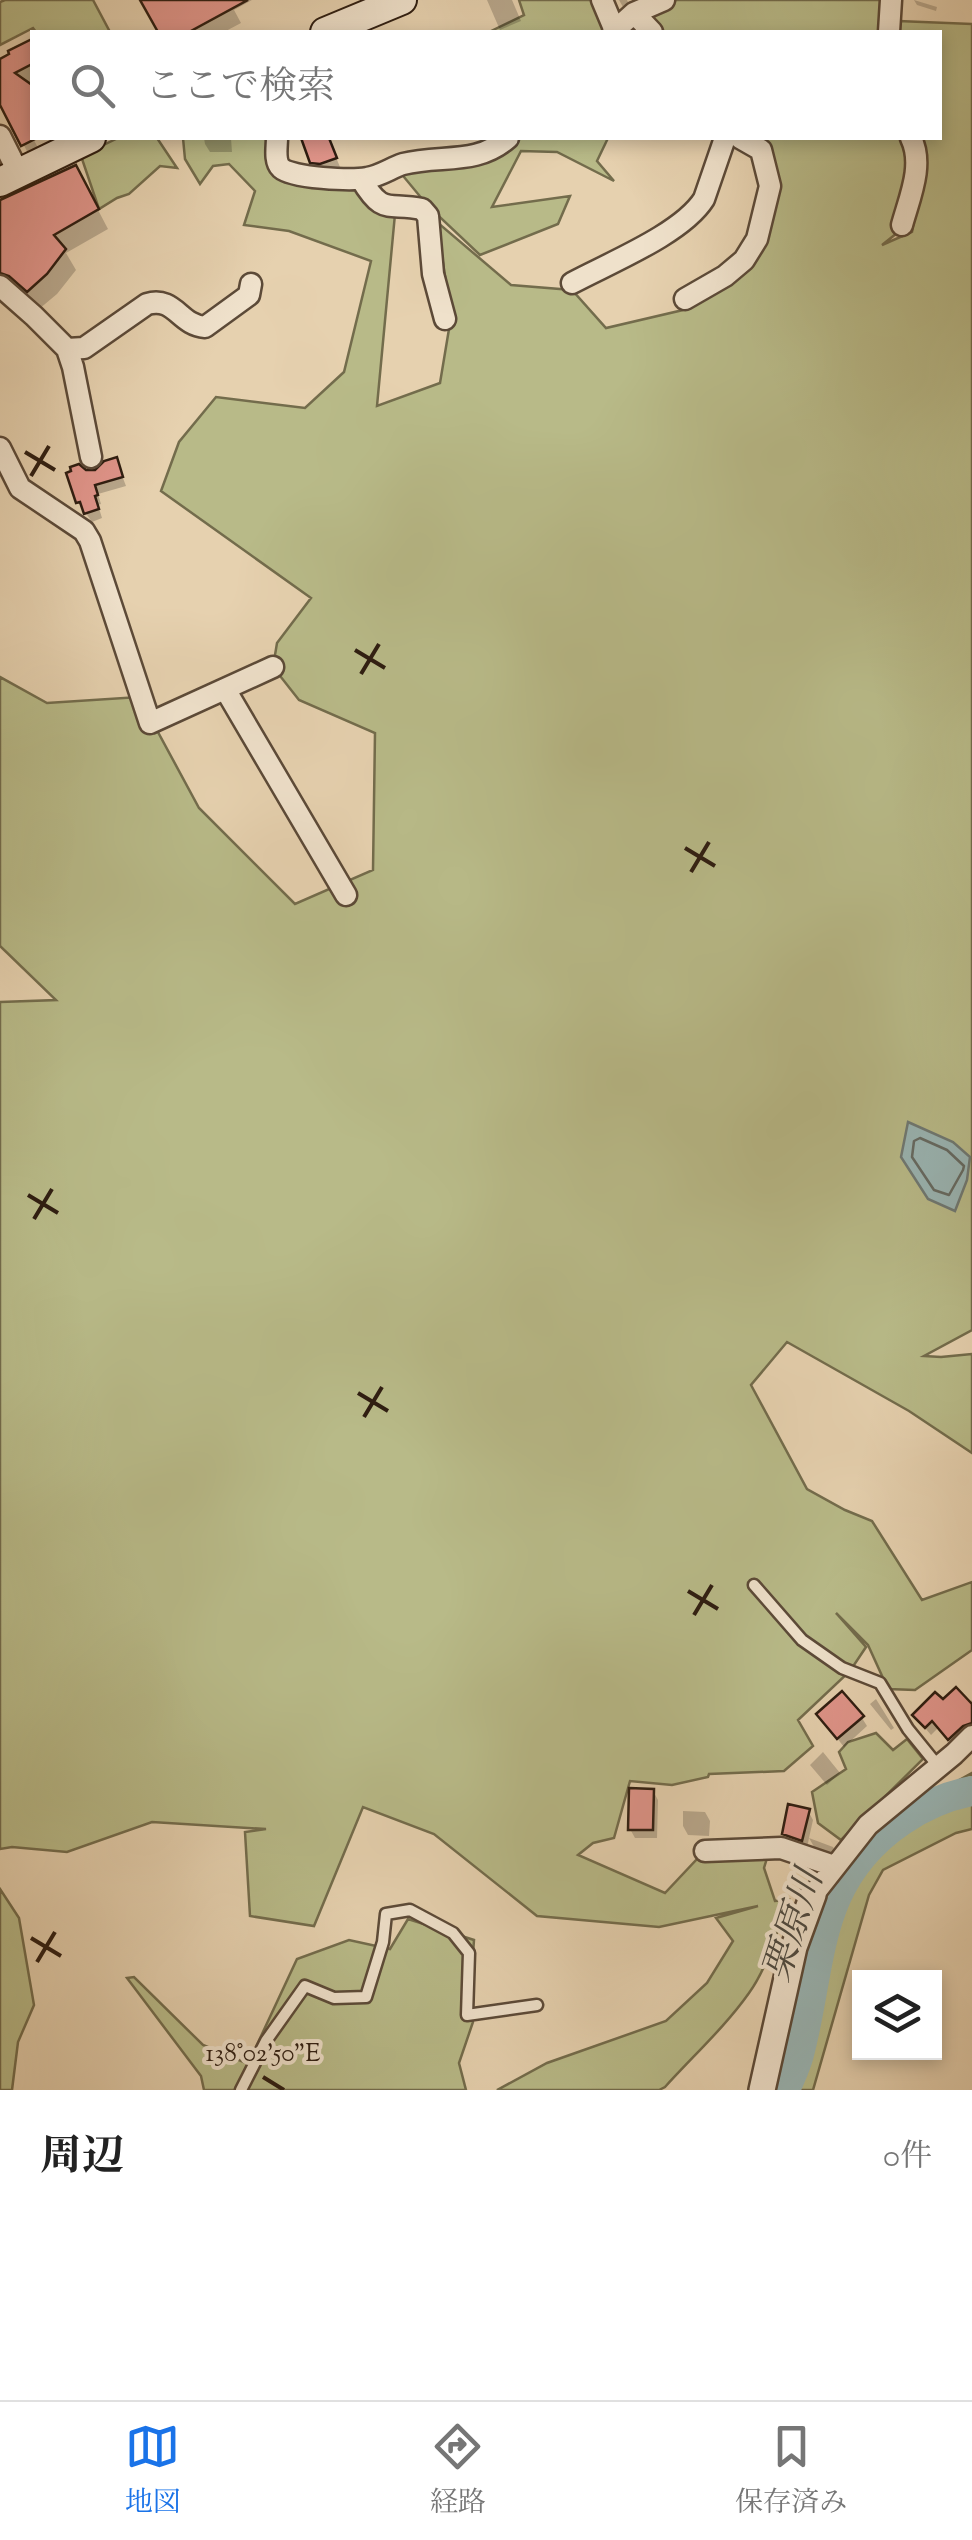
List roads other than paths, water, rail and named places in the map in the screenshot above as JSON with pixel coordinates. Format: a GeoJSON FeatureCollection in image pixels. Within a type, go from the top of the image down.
{"type":"FeatureCollection","features":[{"type":"Feature","properties":{"kind":"main road"},"geometry":{"type":"LineString","coordinates":[[330,30],[402,0]]}},
{"type":"Feature","properties":{"kind":"main road"},"geometry":{"type":"LineString","coordinates":[[9,177],[87,140]]}},
{"type":"Feature","properties":{"kind":"street"},"geometry":{"type":"LineString","coordinates":[[602,0],[613,30]]}},
{"type":"Feature","properties":{"kind":"street"},"geometry":{"type":"LineString","coordinates":[[616,30],[634,13],[664,0]]}},
{"type":"Feature","properties":{"kind":"street"},"geometry":{"type":"LineString","coordinates":[[889,30],[891,0]]}},
{"type":"Feature","properties":{"kind":"street"},"geometry":{"type":"LineString","coordinates":[[634,13],[650,30]]}},
{"type":"Feature","properties":{"kind":"street"},"geometry":{"type":"LineString","coordinates":[[0,136],[9,177]]}},
{"type":"Feature","properties":{"kind":"street"},"geometry":{"type":"LineString","coordinates":[[277,140],[276,158],[281,168],[332,179],[362,179],[404,164],[484,154],[506,140]]}},
{"type":"Feature","properties":{"kind":"street"},"geometry":{"type":"LineString","coordinates":[[572,283],[674,228],[700,206],[724,140]]}},
{"type":"Feature","properties":{"kind":"street"},"geometry":{"type":"LineString","coordinates":[[685,299],[726,276],[744,260],[758,239],[770,186],[761,150],[744,140]]}},
{"type":"Feature","properties":{"kind":"street"},"geometry":{"type":"LineString","coordinates":[[902,225],[917,168],[917,150],[912,140]]}},
{"type":"Feature","properties":{"kind":"street"},"geometry":{"type":"LineString","coordinates":[[362,179],[369,192],[386,206],[422,209],[428,216],[434,274],[445,319]]}},
{"type":"Feature","properties":{"kind":"street"},"geometry":{"type":"LineString","coordinates":[[66,350],[84,348],[155,301],[164,302],[194,326],[205,327],[249,294],[252,284]]}},
{"type":"Feature","properties":{"kind":"street"},"geometry":{"type":"LineString","coordinates":[[0,286],[66,350],[92,457]]}},
{"type":"Feature","properties":{"kind":"street"},"geometry":{"type":"LineString","coordinates":[[0,448],[20,488],[84,530],[150,723],[274,666]]}},
{"type":"Feature","properties":{"kind":"street"},"geometry":{"type":"LineString","coordinates":[[225,689],[346,896]]}},
{"type":"Feature","properties":{"kind":"street"},"geometry":{"type":"LineString","coordinates":[[762,2090],[794,1947],[813,1895],[868,1825],[972,1736]]}},
{"type":"Feature","properties":{"kind":"street"},"geometry":{"type":"LineString","coordinates":[[706,1851],[781,1848],[834,1866]]}},
{"type":"Feature","properties":{"kind":"lane"},"geometry":{"type":"LineString","coordinates":[[754,1585],[802,1640],[842,1668],[880,1682],[908,1729],[938,1767]]}},
{"type":"Feature","properties":{"kind":"lane"},"geometry":{"type":"LineString","coordinates":[[242,2090],[266,2041],[305,1986],[334,1998],[366,1997],[383,1942],[386,1914],[410,1910],[453,1933],[470,1954],[467,2015],[536,2005]]}},
{"type":"Feature","properties":{"kind":"water"},"geometry":{"type":"Polygon","coordinates":[[[908,1122],[953,1142],[970,1157],[967,1180],[955,1211],[928,1199],[901,1157],[908,1122]]]}},
{"type":"Feature","properties":{"kind":"waterway","name":"栗原川"},"geometry":{"type":"LineString","coordinates":[[785,2090],[799,2054],[826,1926],[851,1870],[872,1845],[901,1821],[935,1802],[972,1791]]}}]}
